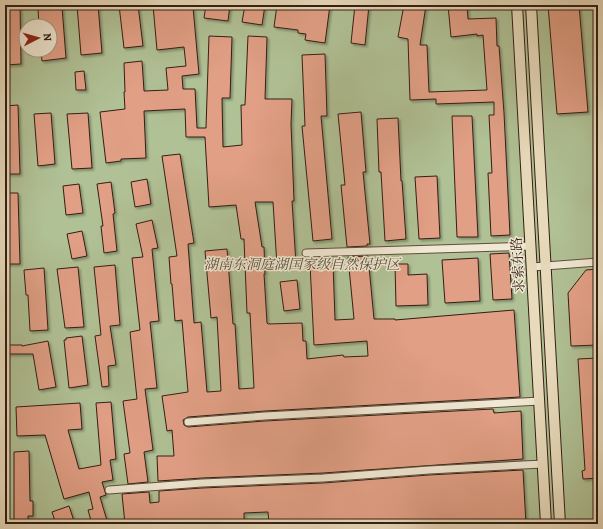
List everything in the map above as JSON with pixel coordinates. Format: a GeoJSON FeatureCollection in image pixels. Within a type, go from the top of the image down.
{"type":"FeatureCollection","features":[{"type":"Feature","properties":{"kind":"main road","name":"求索东路"},"geometry":{"type":"LineString","coordinates":[[517,5],[546,524]]}},
{"type":"Feature","properties":{"kind":"main road","name":"求索东路"},"geometry":{"type":"LineString","coordinates":[[531,5],[560,524]]}},
{"type":"Feature","properties":{"kind":"street"},"geometry":{"type":"LineString","coordinates":[[306,253],[531,246]]}},
{"type":"Feature","properties":{"kind":"street"},"geometry":{"type":"LineString","coordinates":[[532,267],[598,262]]}},
{"type":"Feature","properties":{"kind":"street"},"geometry":{"type":"LineString","coordinates":[[188,422],[265,416],[540,401]]}},
{"type":"Feature","properties":{"kind":"street"},"geometry":{"type":"LineString","coordinates":[[109,490],[202,483],[323,478],[429,470],[543,464]]}},
{"type":"Feature","properties":{"kind":"green space","name":"湖南东洞庭湖国家级自然保护区"},"geometry":{"type":"Polygon","coordinates":[[[5,5],[598,5],[598,524],[5,524],[5,5]]]}},
{"type":"Feature","properties":{"kind":"building"},"geometry":{"type":"Polygon","coordinates":[[[5,5],[20,5],[20,18],[18,18],[18,58],[21,58],[21,64],[5,65],[5,5]]]}},
{"type":"Feature","properties":{"kind":"building"},"geometry":{"type":"Polygon","coordinates":[[[77,5],[98,5],[102,53],[81,55],[77,5]]]}},
{"type":"Feature","properties":{"kind":"building"},"geometry":{"type":"Polygon","coordinates":[[[119,5],[138,5],[143,46],[124,48],[119,5]]]}},
{"type":"Feature","properties":{"kind":"building"},"geometry":{"type":"Polygon","coordinates":[[[153,5],[173,5],[173,9],[193,7],[199,74],[182,76],[183,89],[195,89],[197,128],[206,128],[209,36],[232,37],[230,98],[222,98],[223,147],[242,145],[241,105],[245,105],[248,36],[267,37],[265,99],[292,99],[291,124],[294,201],[292,201],[296,264],[277,266],[273,202],[255,202],[262,247],[264,247],[267,323],[302,323],[303,341],[306,341],[307,359],[343,355],[344,357],[368,356],[367,341],[314,345],[310,264],[333,263],[335,320],[354,319],[348,257],[368,256],[374,319],[395,320],[514,310],[520,397],[265,411],[188,417],[183,420],[184,425],[188,427],[265,421],[493,409],[494,413],[521,411],[523,459],[323,473],[158,481],[157,456],[174,456],[172,430],[167,431],[162,396],[188,392],[182,320],[175,321],[169,257],[177,256],[162,156],[180,154],[194,243],[188,244],[194,323],[201,322],[207,392],[221,391],[217,317],[211,318],[205,251],[227,249],[233,324],[235,324],[239,389],[254,388],[250,313],[247,313],[244,239],[241,239],[236,205],[209,207],[205,137],[186,137],[185,109],[144,111],[146,158],[121,159],[121,161],[106,163],[100,112],[125,109],[124,63],[142,61],[144,91],[168,90],[166,68],[186,66],[184,47],[157,50],[153,5]]]}},
{"type":"Feature","properties":{"kind":"building"},"geometry":{"type":"Polygon","coordinates":[[[206,5],[230,5],[228,21],[204,18],[206,5]]]}},
{"type":"Feature","properties":{"kind":"building"},"geometry":{"type":"Polygon","coordinates":[[[245,5],[265,5],[262,25],[242,22],[245,5]]]}},
{"type":"Feature","properties":{"kind":"building"},"geometry":{"type":"Polygon","coordinates":[[[277,5],[330,5],[325,43],[305,40],[306,34],[298,33],[298,30],[274,27],[277,5]]]}},
{"type":"Feature","properties":{"kind":"building"},"geometry":{"type":"Polygon","coordinates":[[[355,5],[369,5],[365,45],[351,43],[355,5]]]}},
{"type":"Feature","properties":{"kind":"building"},"geometry":{"type":"Polygon","coordinates":[[[404,5],[426,5],[420,45],[427,45],[429,92],[487,90],[483,35],[477,36],[477,34],[451,37],[448,5],[467,5],[468,19],[496,18],[497,46],[499,46],[504,113],[510,235],[491,236],[488,173],[492,173],[489,115],[494,115],[494,102],[436,104],[436,99],[410,100],[408,39],[398,37],[404,5]]]}},
{"type":"Feature","properties":{"kind":"building"},"geometry":{"type":"Polygon","coordinates":[[[548,5],[579,5],[588,112],[557,114],[548,5]]]}},
{"type":"Feature","properties":{"kind":"building"},"geometry":{"type":"Polygon","coordinates":[[[62,7],[66,58],[42,61],[42,58],[58,58],[58,18],[39,18],[38,9],[62,7]]]}},
{"type":"Feature","properties":{"kind":"building"},"geometry":{"type":"Polygon","coordinates":[[[325,54],[327,116],[321,116],[332,239],[313,241],[302,126],[305,126],[302,55],[325,54]]]}},
{"type":"Feature","properties":{"kind":"building"},"geometry":{"type":"Polygon","coordinates":[[[84,71],[86,90],[76,90],[75,72],[84,71]]]}},
{"type":"Feature","properties":{"kind":"building"},"geometry":{"type":"Polygon","coordinates":[[[18,105],[20,174],[5,174],[5,106],[18,105]]]}},
{"type":"Feature","properties":{"kind":"building"},"geometry":{"type":"Polygon","coordinates":[[[361,112],[366,172],[363,172],[370,244],[367,244],[367,246],[347,247],[341,185],[345,185],[338,114],[361,112]]]}},
{"type":"Feature","properties":{"kind":"building"},"geometry":{"type":"Polygon","coordinates":[[[51,113],[55,164],[38,166],[34,114],[51,113]]]}},
{"type":"Feature","properties":{"kind":"building"},"geometry":{"type":"Polygon","coordinates":[[[88,113],[92,168],[72,169],[67,114],[88,113]]]}},
{"type":"Feature","properties":{"kind":"building"},"geometry":{"type":"Polygon","coordinates":[[[452,116],[472,116],[478,237],[457,237],[452,116]]]}},
{"type":"Feature","properties":{"kind":"building"},"geometry":{"type":"Polygon","coordinates":[[[398,118],[406,239],[385,241],[381,172],[379,172],[377,119],[398,118]]]}},
{"type":"Feature","properties":{"kind":"building"},"geometry":{"type":"Polygon","coordinates":[[[437,176],[440,238],[419,239],[415,177],[437,176]]]}},
{"type":"Feature","properties":{"kind":"building"},"geometry":{"type":"Polygon","coordinates":[[[147,179],[151,204],[135,207],[131,182],[147,179]]]}},
{"type":"Feature","properties":{"kind":"building"},"geometry":{"type":"Polygon","coordinates":[[[111,182],[115,213],[113,214],[117,251],[104,253],[101,226],[103,226],[97,184],[111,182]]]}},
{"type":"Feature","properties":{"kind":"building"},"geometry":{"type":"Polygon","coordinates":[[[79,184],[83,213],[66,215],[63,186],[79,184]]]}},
{"type":"Feature","properties":{"kind":"building"},"geometry":{"type":"Polygon","coordinates":[[[5,193],[18,193],[20,264],[5,264],[5,193]]]}},
{"type":"Feature","properties":{"kind":"building"},"geometry":{"type":"Polygon","coordinates":[[[152,220],[158,248],[152,249],[159,321],[150,322],[157,388],[145,389],[153,450],[144,452],[148,482],[128,484],[124,454],[130,453],[123,401],[137,399],[130,332],[140,330],[132,258],[143,257],[136,224],[152,220]]]}},
{"type":"Feature","properties":{"kind":"building"},"geometry":{"type":"Polygon","coordinates":[[[82,231],[87,256],[72,259],[67,234],[82,231]]]}},
{"type":"Feature","properties":{"kind":"building"},"geometry":{"type":"Polygon","coordinates":[[[509,253],[512,299],[493,300],[490,254],[509,253]]]}},
{"type":"Feature","properties":{"kind":"building"},"geometry":{"type":"Polygon","coordinates":[[[478,258],[480,301],[445,303],[442,260],[478,258]]]}},
{"type":"Feature","properties":{"kind":"building"},"geometry":{"type":"Polygon","coordinates":[[[395,264],[408,264],[408,275],[427,274],[428,305],[396,306],[395,264]]]}},
{"type":"Feature","properties":{"kind":"building"},"geometry":{"type":"Polygon","coordinates":[[[115,265],[120,325],[110,326],[116,365],[108,366],[109,386],[102,387],[95,336],[101,335],[94,267],[115,265]]]}},
{"type":"Feature","properties":{"kind":"building"},"geometry":{"type":"Polygon","coordinates":[[[78,267],[84,327],[65,328],[57,269],[78,267]]]}},
{"type":"Feature","properties":{"kind":"building"},"geometry":{"type":"Polygon","coordinates":[[[44,268],[48,330],[30,331],[28,295],[26,295],[24,270],[44,268]]]}},
{"type":"Feature","properties":{"kind":"building"},"geometry":{"type":"Polygon","coordinates":[[[598,269],[598,345],[571,346],[568,293],[586,270],[598,269]]]}},
{"type":"Feature","properties":{"kind":"building"},"geometry":{"type":"Polygon","coordinates":[[[297,280],[300,309],[284,311],[280,282],[297,280]]]}},
{"type":"Feature","properties":{"kind":"building"},"geometry":{"type":"Polygon","coordinates":[[[82,336],[88,385],[69,388],[64,340],[66,340],[66,338],[82,336]]]}},
{"type":"Feature","properties":{"kind":"building"},"geometry":{"type":"Polygon","coordinates":[[[48,341],[56,387],[39,390],[33,354],[5,354],[5,345],[22,346],[48,341]]]}},
{"type":"Feature","properties":{"kind":"building"},"geometry":{"type":"Polygon","coordinates":[[[598,358],[598,478],[583,479],[582,471],[585,470],[578,359],[598,358]]]}},
{"type":"Feature","properties":{"kind":"building"},"geometry":{"type":"Polygon","coordinates":[[[111,402],[116,459],[110,460],[113,480],[102,482],[106,495],[100,497],[108,524],[92,524],[88,510],[93,509],[89,492],[64,499],[45,435],[17,436],[16,407],[80,403],[82,429],[68,430],[79,469],[101,465],[96,403],[111,402]]]}},
{"type":"Feature","properties":{"kind":"building"},"geometry":{"type":"Polygon","coordinates":[[[29,451],[30,501],[33,501],[33,516],[28,516],[28,524],[14,524],[14,452],[29,451]]]}},
{"type":"Feature","properties":{"kind":"building"},"geometry":{"type":"Polygon","coordinates":[[[523,470],[526,524],[269,524],[267,512],[244,513],[244,524],[125,524],[122,494],[149,492],[150,503],[159,502],[159,491],[323,483],[523,470]]]}},
{"type":"Feature","properties":{"kind":"building"},"geometry":{"type":"Polygon","coordinates":[[[69,506],[75,524],[56,524],[52,512],[69,506]]]}}]}
